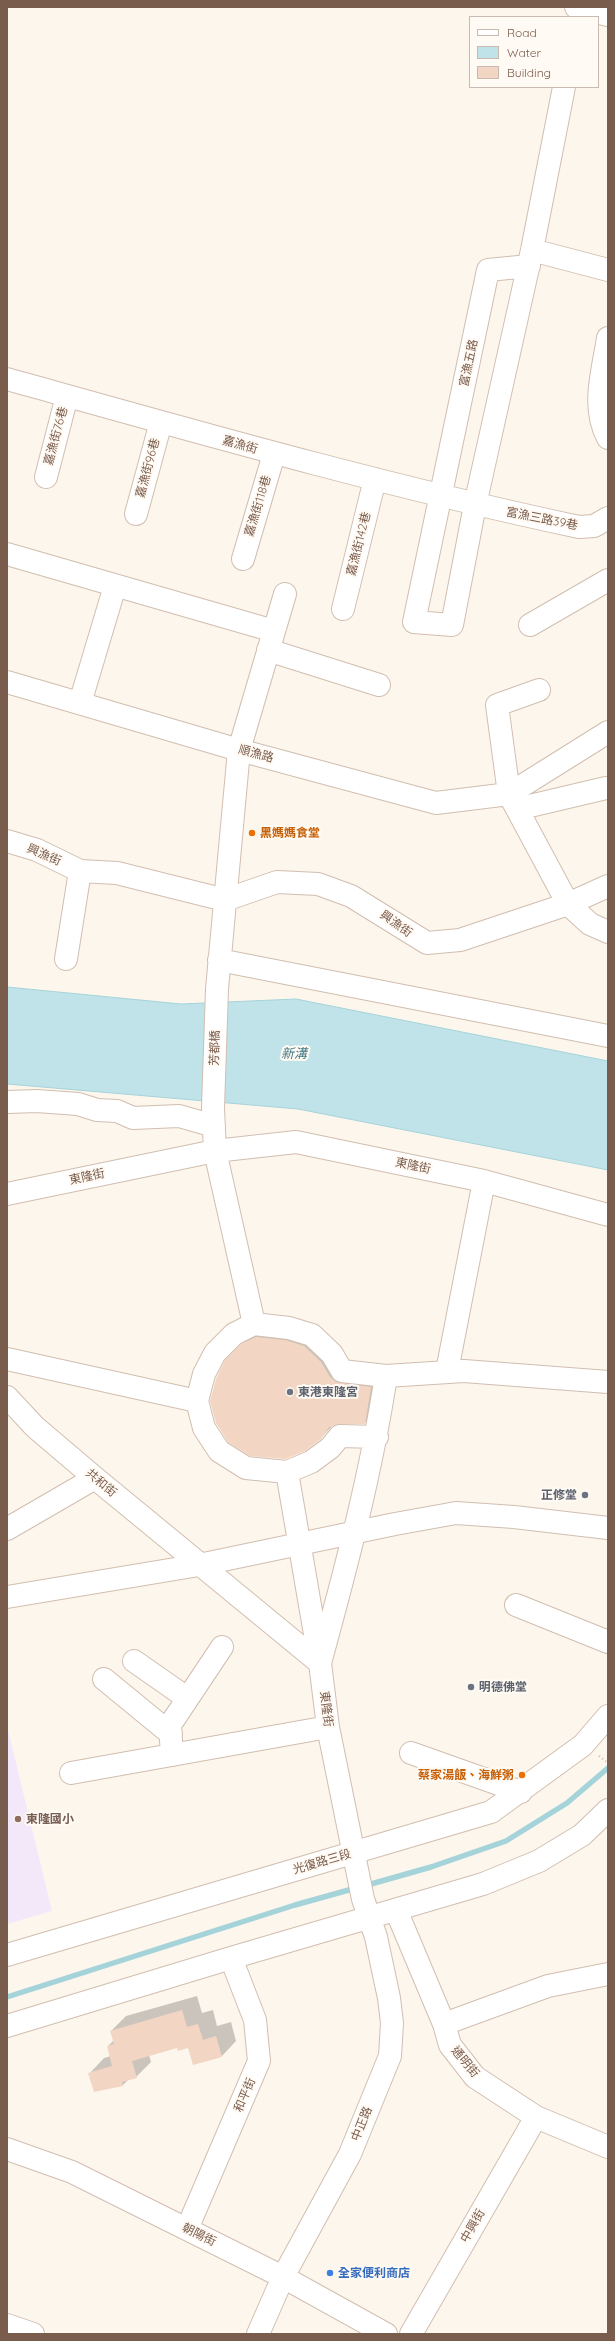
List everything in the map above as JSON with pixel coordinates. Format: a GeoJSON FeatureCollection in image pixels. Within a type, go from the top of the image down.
{"type":"FeatureCollection","features":[{"type":"Feature","properties":{"kind":"street"},"geometry":{"type":"LineString","coordinates":[[578,10],[608,15]]}},
{"type":"Feature","properties":{"kind":"street"},"geometry":{"type":"LineString","coordinates":[[440,496],[414,622],[452,625],[475,505],[530,258],[564,88]]}},
{"type":"Feature","properties":{"kind":"street"},"geometry":{"type":"LineString","coordinates":[[530,258],[608,270]]}},
{"type":"Feature","properties":{"kind":"street","name":"富漁五路"},"geometry":{"type":"LineString","coordinates":[[440,496],[488,270],[530,258]]}},
{"type":"Feature","properties":{"kind":"street"},"geometry":{"type":"LineString","coordinates":[[605,425],[599,402],[608,338]]}},
{"type":"Feature","properties":{"kind":"street","name":"嘉漁街"},"geometry":{"type":"LineString","coordinates":[[7,379],[274,454],[475,505]]}},
{"type":"Feature","properties":{"kind":"street","name":"嘉漁街76巷"},"geometry":{"type":"LineString","coordinates":[[46,477],[67,396]]}},
{"type":"Feature","properties":{"kind":"street","name":"嘉漁街96巷"},"geometry":{"type":"LineString","coordinates":[[136,514],[161,422]]}},
{"type":"Feature","properties":{"kind":"street","name":"嘉漁街118巷"},"geometry":{"type":"LineString","coordinates":[[243,559],[274,454]]}},
{"type":"Feature","properties":{"kind":"street","name":"嘉漁街142巷"},"geometry":{"type":"LineString","coordinates":[[343,609],[375,479]]}},
{"type":"Feature","properties":{"kind":"street","name":"富漁三路39巷"},"geometry":{"type":"LineString","coordinates":[[475,505],[579,527],[594,526],[608,518]]}},
{"type":"Feature","properties":{"kind":"street"},"geometry":{"type":"LineString","coordinates":[[7,554],[115,586],[271,640],[379,685]]}},
{"type":"Feature","properties":{"kind":"street"},"geometry":{"type":"LineString","coordinates":[[530,626],[608,580]]}},
{"type":"Feature","properties":{"kind":"street"},"geometry":{"type":"LineString","coordinates":[[80,703],[115,586]]}},
{"type":"Feature","properties":{"kind":"street"},"geometry":{"type":"LineString","coordinates":[[285,594],[239,750],[219,960],[608,1036]]}},
{"type":"Feature","properties":{"kind":"street","name":"順漁路"},"geometry":{"type":"LineString","coordinates":[[7,682],[239,750],[436,803],[512,801],[606,788]]}},
{"type":"Feature","properties":{"kind":"street"},"geometry":{"type":"LineString","coordinates":[[539,690],[497,704],[512,801],[568,904],[590,924],[608,932]]}},
{"type":"Feature","properties":{"kind":"street"},"geometry":{"type":"LineString","coordinates":[[512,801],[608,732]]}},
{"type":"Feature","properties":{"kind":"street","name":"興漁街"},"geometry":{"type":"LineString","coordinates":[[7,841],[37,850],[80,870]]}},
{"type":"Feature","properties":{"kind":"street"},"geometry":{"type":"LineString","coordinates":[[66,959],[80,870],[117,873],[225,900]]}},
{"type":"Feature","properties":{"kind":"street","name":"興漁街"},"geometry":{"type":"LineString","coordinates":[[225,900],[277,882],[318,884],[351,896],[427,943],[460,940],[568,904],[608,886]]}},
{"type":"Feature","properties":{"kind":"street","name":"芳都橋"},"geometry":{"type":"LineString","coordinates":[[215,1151],[214,1117],[219,960]]}},
{"type":"Feature","properties":{"kind":"street"},"geometry":{"type":"LineString","coordinates":[[7,1102],[37,1101],[78,1104],[97,1110],[117,1111],[133,1118],[179,1116],[214,1117]]}},
{"type":"Feature","properties":{"kind":"street","name":"東隆街"},"geometry":{"type":"LineString","coordinates":[[7,1194],[215,1151],[296,1142],[484,1181],[608,1215]]}},
{"type":"Feature","properties":{"kind":"street"},"geometry":{"type":"LineString","coordinates":[[215,1151],[254,1324]]}},
{"type":"Feature","properties":{"kind":"street"},"geometry":{"type":"LineString","coordinates":[[447,1371],[484,1181]]}},
{"type":"Feature","properties":{"kind":"street"},"geometry":{"type":"LineString","coordinates":[[377,1437],[340,1436],[330,1448],[312,1462],[287,1472],[246,1468],[219,1451],[204,1428],[197,1401],[204,1374],[215,1353],[234,1334],[254,1324],[289,1328],[312,1335],[332,1354],[342,1371],[386,1376],[447,1371],[608,1382]]}},
{"type":"Feature","properties":{"kind":"street"},"geometry":{"type":"LineString","coordinates":[[7,1360],[197,1401]]}},
{"type":"Feature","properties":{"kind":"street"},"geometry":{"type":"LineString","coordinates":[[320,1663],[356,1532],[377,1437],[386,1376]]}},
{"type":"Feature","properties":{"kind":"street","name":"共和街"},"geometry":{"type":"LineString","coordinates":[[7,1397],[35,1427],[94,1478],[320,1663]]}},
{"type":"Feature","properties":{"kind":"street","name":"東隆街"},"geometry":{"type":"LineString","coordinates":[[287,1472],[301,1543],[320,1663],[328,1727],[366,1909]]}},
{"type":"Feature","properties":{"kind":"street"},"geometry":{"type":"LineString","coordinates":[[7,1528],[94,1478]]}},
{"type":"Feature","properties":{"kind":"street"},"geometry":{"type":"LineString","coordinates":[[7,1597],[199,1565],[301,1543],[456,1513],[514,1517],[608,1528]]}},
{"type":"Feature","properties":{"kind":"street"},"geometry":{"type":"LineString","coordinates":[[516,1605],[608,1642]]}},
{"type":"Feature","properties":{"kind":"street"},"geometry":{"type":"LineString","coordinates":[[171,1744],[170,1725],[222,1647]]}},
{"type":"Feature","properties":{"kind":"street"},"geometry":{"type":"LineString","coordinates":[[134,1661],[187,1698]]}},
{"type":"Feature","properties":{"kind":"street"},"geometry":{"type":"LineString","coordinates":[[104,1679],[171,1744]]}},
{"type":"Feature","properties":{"kind":"street","name":"光復路三段"},"geometry":{"type":"LineString","coordinates":[[7,1955],[356,1863],[491,1812],[521,1792],[583,1745],[608,1716]]}},
{"type":"Feature","properties":{"kind":"street"},"geometry":{"type":"LineString","coordinates":[[71,1773],[171,1744],[328,1727]]}},
{"type":"Feature","properties":{"kind":"street"},"geometry":{"type":"LineString","coordinates":[[410,1754],[521,1792]]}},
{"type":"Feature","properties":{"kind":"street"},"geometry":{"type":"LineString","coordinates":[[7,2026],[231,1958],[366,1909],[396,1910],[483,1884],[539,1862],[582,1834],[608,1810]]}},
{"type":"Feature","properties":{"kind":"street","name":"中正路"},"geometry":{"type":"LineString","coordinates":[[258,2334],[284,2277],[350,2154],[390,2056],[392,2023],[389,1998],[376,1937],[366,1909]]}},
{"type":"Feature","properties":{"kind":"street","name":"通明街"},"geometry":{"type":"LineString","coordinates":[[396,1910],[444,2024],[450,2045],[475,2077],[536,2117],[608,2147]]}},
{"type":"Feature","properties":{"kind":"street","name":"和平街"},"geometry":{"type":"LineString","coordinates":[[187,2229],[259,2061],[255,2020],[231,1958]]}},
{"type":"Feature","properties":{"kind":"street"},"geometry":{"type":"LineString","coordinates":[[444,2024],[548,1986],[608,1974]]}},
{"type":"Feature","properties":{"kind":"street","name":"中興街"},"geometry":{"type":"LineString","coordinates":[[411,2334],[536,2117]]}},
{"type":"Feature","properties":{"kind":"street","name":"朝陽街"},"geometry":{"type":"LineString","coordinates":[[7,2149],[72,2172],[284,2277],[386,2334]]}},
{"type":"Feature","properties":{"kind":"street"},"geometry":{"type":"LineString","coordinates":[[7,2325],[33,2334]]}},
{"type":"Feature","properties":{"kind":"shaded area","name":"東隆國小"},"geometry":{"type":"Polygon","coordinates":[[[7,1726],[52,1911],[7,1924],[7,1726]]]}},
{"type":"Feature","properties":{"kind":"water","name":"新溝"},"geometry":{"type":"Polygon","coordinates":[[[7,987],[181,1004],[296,999],[608,1061],[608,1170],[298,1109],[7,1084],[7,987]]]}},
{"type":"Feature","properties":{"kind":"building","name":"東港東隆宮"},"geometry":{"type":"Polygon","coordinates":[[[256,1337],[285,1340],[304,1346],[321,1362],[330,1377],[336,1382],[371,1387],[365,1424],[340,1424],[329,1427],[321,1439],[305,1451],[285,1459],[250,1456],[228,1442],[216,1423],[210,1401],[216,1379],[225,1360],[241,1344],[256,1337]]]}},
{"type":"Feature","properties":{"kind":"building"},"geometry":{"type":"Polygon","coordinates":[[[182,2010],[187,2027],[198,2024],[203,2040],[216,2036],[222,2057],[193,2065],[188,2048],[178,2051],[177,2048],[132,2061],[137,2078],[122,2082],[123,2086],[94,2092],[88,2073],[112,2066],[107,2046],[114,2044],[110,2031],[182,2010]]]}},
{"type":"Feature","properties":{"kind":"waterway"},"geometry":{"type":"LineString","coordinates":[[364,1886],[431,1867],[506,1841],[567,1803],[608,1768]]}},
{"type":"Feature","properties":{"kind":"waterway"},"geometry":{"type":"LineString","coordinates":[[7,1997],[295,1905],[356,1888]]}},
{"type":"Feature","properties":{"kind":"place","name":"黑媽媽食堂"},"geometry":{"type":"Point","coordinates":[252,833]}},
{"type":"Feature","properties":{"kind":"place","name":"東港東隆宮"},"geometry":{"type":"Point","coordinates":[290,1392]}},
{"type":"Feature","properties":{"kind":"place","name":"正修堂"},"geometry":{"type":"Point","coordinates":[585,1495]}},
{"type":"Feature","properties":{"kind":"place","name":"明德佛堂"},"geometry":{"type":"Point","coordinates":[471,1687]}},
{"type":"Feature","properties":{"kind":"place","name":"蔡家湯飯、海鮮粥"},"geometry":{"type":"Point","coordinates":[522,1775]}},
{"type":"Feature","properties":{"kind":"place","name":"東隆國小"},"geometry":{"type":"Point","coordinates":[18,1819]}},
{"type":"Feature","properties":{"kind":"place","name":"全家便利商店"},"geometry":{"type":"Point","coordinates":[330,2273]}}]}
